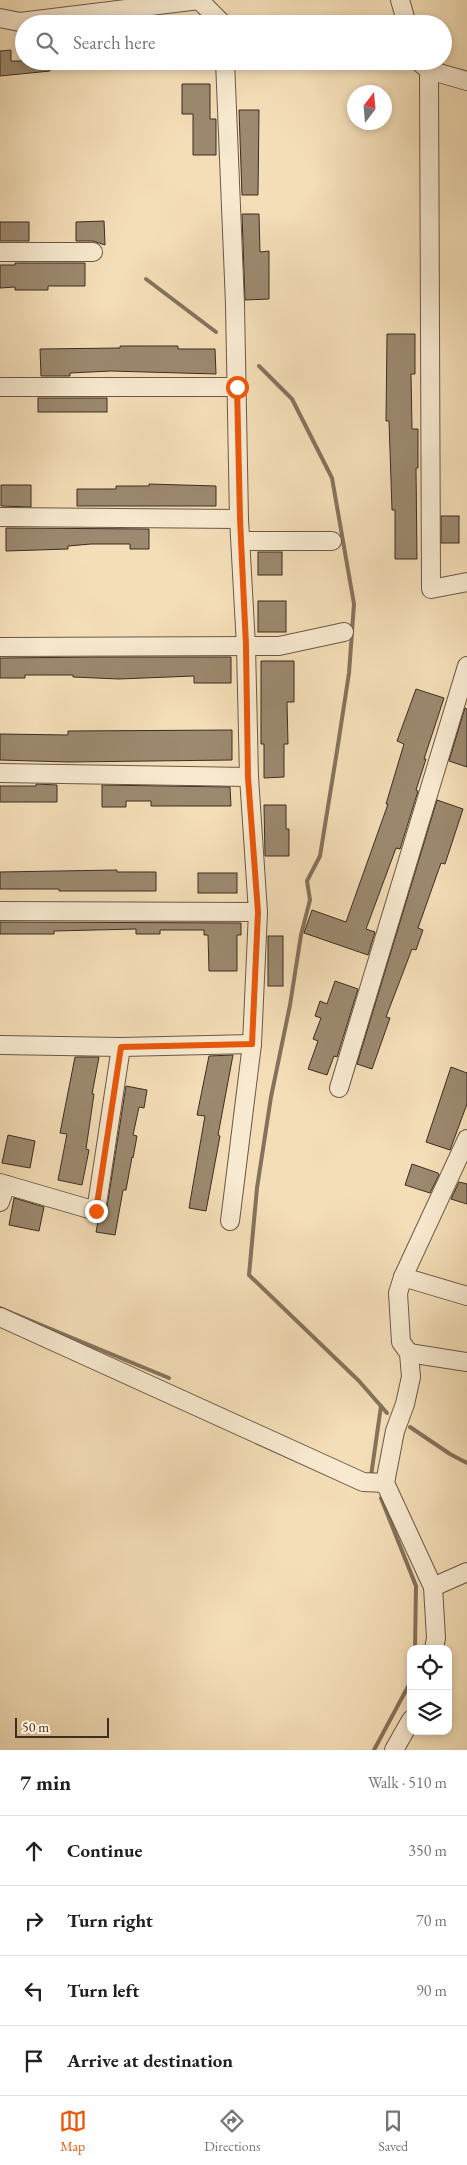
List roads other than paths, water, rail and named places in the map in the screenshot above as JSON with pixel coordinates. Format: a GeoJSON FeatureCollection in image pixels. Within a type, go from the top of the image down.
{"type":"FeatureCollection","features":[{"type":"Feature","properties":{"kind":"street"},"geometry":{"type":"LineString","coordinates":[[77,15],[198,0],[214,15]]}},
{"type":"Feature","properties":{"kind":"street"},"geometry":{"type":"LineString","coordinates":[[400,0],[404,15]]}},
{"type":"Feature","properties":{"kind":"street"},"geometry":{"type":"LineString","coordinates":[[0,18],[15,21]]}},
{"type":"Feature","properties":{"kind":"street"},"geometry":{"type":"LineString","coordinates":[[225,70],[246,646],[248,777],[258,912],[252,1044],[230,1221]]}},
{"type":"Feature","properties":{"kind":"street"},"geometry":{"type":"LineString","coordinates":[[424,70],[430,589],[467,582]]}},
{"type":"Feature","properties":{"kind":"street"},"geometry":{"type":"LineString","coordinates":[[437,70],[467,81]]}},
{"type":"Feature","properties":{"kind":"street"},"geometry":{"type":"LineString","coordinates":[[0,252],[93,252]]}},
{"type":"Feature","properties":{"kind":"street"},"geometry":{"type":"LineString","coordinates":[[0,387],[237,387]]}},
{"type":"Feature","properties":{"kind":"street"},"geometry":{"type":"LineString","coordinates":[[0,517],[240,519]]}},
{"type":"Feature","properties":{"kind":"street"},"geometry":{"type":"LineString","coordinates":[[241,541],[332,540]]}},
{"type":"Feature","properties":{"kind":"street"},"geometry":{"type":"LineString","coordinates":[[0,647],[279,646],[344,632]]}},
{"type":"Feature","properties":{"kind":"street"},"geometry":{"type":"LineString","coordinates":[[339,1088],[463,694],[467,666]]}},
{"type":"Feature","properties":{"kind":"street"},"geometry":{"type":"LineString","coordinates":[[0,774],[248,777]]}},
{"type":"Feature","properties":{"kind":"street"},"geometry":{"type":"LineString","coordinates":[[0,911],[258,912]]}},
{"type":"Feature","properties":{"kind":"street"},"geometry":{"type":"LineString","coordinates":[[0,1045],[121,1047],[252,1044]]}},
{"type":"Feature","properties":{"kind":"street"},"geometry":{"type":"LineString","coordinates":[[0,1202],[3,1184],[96,1211],[121,1047]]}},
{"type":"Feature","properties":{"kind":"street"},"geometry":{"type":"LineString","coordinates":[[435,1645],[433,1587],[385,1483],[395,1431],[405,1404],[411,1377],[409,1353],[402,1342],[398,1293],[404,1277],[460,1174],[467,1139]]}},
{"type":"Feature","properties":{"kind":"street"},"geometry":{"type":"LineString","coordinates":[[404,1277],[467,1296]]}},
{"type":"Feature","properties":{"kind":"street"},"geometry":{"type":"LineString","coordinates":[[0,1318],[363,1482],[385,1483]]}},
{"type":"Feature","properties":{"kind":"street"},"geometry":{"type":"LineString","coordinates":[[409,1353],[467,1362]]}},
{"type":"Feature","properties":{"kind":"street"},"geometry":{"type":"LineString","coordinates":[[433,1587],[467,1572]]}},
{"type":"Feature","properties":{"kind":"street"},"geometry":{"type":"LineString","coordinates":[[394,1750],[407,1727]]}},
{"type":"Feature","properties":{"kind":"waterway"},"geometry":{"type":"LineString","coordinates":[[146,279],[216,332]]}},
{"type":"Feature","properties":{"kind":"waterway"},"geometry":{"type":"LineString","coordinates":[[259,366],[292,399],[332,478],[354,604],[349,673],[337,751],[320,856],[307,881],[310,900],[301,935],[290,1005],[271,1097],[257,1188],[249,1275],[359,1381],[387,1413]]}},
{"type":"Feature","properties":{"kind":"waterway"},"geometry":{"type":"LineString","coordinates":[[0,1308],[169,1378]]}},
{"type":"Feature","properties":{"kind":"waterway"},"geometry":{"type":"LineString","coordinates":[[371,1476],[381,1406]]}},
{"type":"Feature","properties":{"kind":"waterway"},"geometry":{"type":"LineString","coordinates":[[410,1427],[467,1463]]}},
{"type":"Feature","properties":{"kind":"waterway"},"geometry":{"type":"LineString","coordinates":[[381,1498],[416,1586],[415,1645]]}},
{"type":"Feature","properties":{"kind":"waterway"},"geometry":{"type":"LineString","coordinates":[[374,1750],[407,1688]]}}]}
